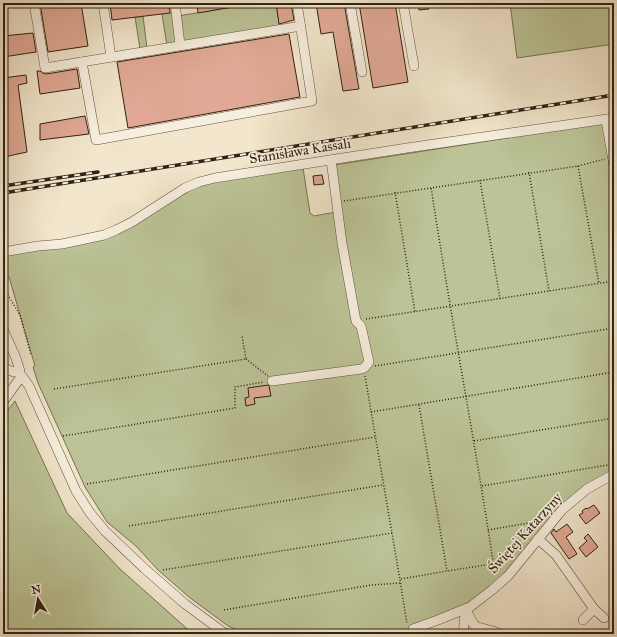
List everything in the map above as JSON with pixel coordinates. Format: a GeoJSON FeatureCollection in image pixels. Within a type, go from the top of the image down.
{"type":"FeatureCollection","features":[{"type":"Feature","properties":{"kind":"street"},"geometry":{"type":"LineString","coordinates":[[34,3],[45,68],[301,26]]}},
{"type":"Feature","properties":{"kind":"street"},"geometry":{"type":"LineString","coordinates":[[103,3],[111,57]]}},
{"type":"Feature","properties":{"kind":"street"},"geometry":{"type":"LineString","coordinates":[[175,3],[180,45]]}},
{"type":"Feature","properties":{"kind":"street"},"geometry":{"type":"LineString","coordinates":[[82,62],[96,140],[312,101],[297,3]]}},
{"type":"Feature","properties":{"kind":"street"},"geometry":{"type":"LineString","coordinates":[[350,3],[362,72]]}},
{"type":"Feature","properties":{"kind":"street"},"geometry":{"type":"LineString","coordinates":[[403,3],[414,66]]}},
{"type":"Feature","properties":{"kind":"street"},"geometry":{"type":"LineString","coordinates":[[610,119],[613,162]]}},
{"type":"Feature","properties":{"kind":"street","name":"Stanisława Kassali"},"geometry":{"type":"LineString","coordinates":[[3,252],[38,246],[62,244],[116,230],[132,222],[186,188],[199,182],[215,178],[407,148],[610,119]]}},
{"type":"Feature","properties":{"kind":"street"},"geometry":{"type":"LineString","coordinates":[[272,381],[364,370],[369,362],[361,326],[356,321],[342,243],[330,160]]}},
{"type":"Feature","properties":{"kind":"street"},"geometry":{"type":"LineString","coordinates":[[3,329],[20,371],[3,402]]}},
{"type":"Feature","properties":{"kind":"street"},"geometry":{"type":"LineString","coordinates":[[3,368],[22,376],[29,386],[76,491],[104,531],[185,604],[227,634]]}},
{"type":"Feature","properties":{"kind":"street","name":"Świętej Katarzyny"},"geometry":{"type":"LineString","coordinates":[[412,629],[468,609],[508,576],[566,506],[587,490],[614,474]]}},
{"type":"Feature","properties":{"kind":"street"},"geometry":{"type":"LineString","coordinates":[[538,539],[556,555],[594,609],[604,618]]}},
{"type":"Feature","properties":{"kind":"street"},"geometry":{"type":"LineString","coordinates":[[463,634],[465,615],[468,609]]}},
{"type":"Feature","properties":{"kind":"street"},"geometry":{"type":"LineString","coordinates":[[468,609],[474,625],[478,628],[493,630],[501,634]]}},
{"type":"Feature","properties":{"kind":"street"},"geometry":{"type":"LineString","coordinates":[[583,620],[594,609]]}},
{"type":"Feature","properties":{"kind":"path"},"geometry":{"type":"LineString","coordinates":[[336,202],[529,172],[613,162]]}},
{"type":"Feature","properties":{"kind":"path"},"geometry":{"type":"LineString","coordinates":[[578,166],[599,284]]}},
{"type":"Feature","properties":{"kind":"path"},"geometry":{"type":"LineString","coordinates":[[529,172],[549,291]]}},
{"type":"Feature","properties":{"kind":"path"},"geometry":{"type":"LineString","coordinates":[[480,180],[500,299]]}},
{"type":"Feature","properties":{"kind":"path"},"geometry":{"type":"LineString","coordinates":[[400,580],[486,565],[493,561],[482,486],[473,441],[431,187]]}},
{"type":"Feature","properties":{"kind":"path"},"geometry":{"type":"LineString","coordinates":[[395,192],[415,312]]}},
{"type":"Feature","properties":{"kind":"path"},"geometry":{"type":"LineString","coordinates":[[356,321],[614,281]]}},
{"type":"Feature","properties":{"kind":"path"},"geometry":{"type":"LineString","coordinates":[[3,287],[20,315],[31,355]]}},
{"type":"Feature","properties":{"kind":"path"},"geometry":{"type":"LineString","coordinates":[[412,629],[406,624],[400,580],[364,370],[459,352],[614,328]]}},
{"type":"Feature","properties":{"kind":"path"},"geometry":{"type":"LineString","coordinates":[[63,436],[235,408],[235,387],[270,381],[268,375],[246,358],[242,336]]}},
{"type":"Feature","properties":{"kind":"path"},"geometry":{"type":"LineString","coordinates":[[54,389],[246,358]]}},
{"type":"Feature","properties":{"kind":"path"},"geometry":{"type":"LineString","coordinates":[[371,412],[614,372]]}},
{"type":"Feature","properties":{"kind":"path"},"geometry":{"type":"LineString","coordinates":[[419,404],[447,571]]}},
{"type":"Feature","properties":{"kind":"path"},"geometry":{"type":"LineString","coordinates":[[473,441],[614,418]]}},
{"type":"Feature","properties":{"kind":"path"},"geometry":{"type":"LineString","coordinates":[[86,484],[375,437]]}},
{"type":"Feature","properties":{"kind":"path"},"geometry":{"type":"LineString","coordinates":[[482,486],[614,464]]}},
{"type":"Feature","properties":{"kind":"path"},"geometry":{"type":"LineString","coordinates":[[129,526],[383,486]]}},
{"type":"Feature","properties":{"kind":"path"},"geometry":{"type":"LineString","coordinates":[[488,530],[540,520]]}},
{"type":"Feature","properties":{"kind":"path"},"geometry":{"type":"LineString","coordinates":[[164,570],[392,533]]}},
{"type":"Feature","properties":{"kind":"path"},"geometry":{"type":"LineString","coordinates":[[224,610],[372,585],[400,583]]}},
{"type":"Feature","properties":{"kind":"green space"},"geometry":{"type":"Polygon","coordinates":[[[256,3],[276,3],[280,26],[183,43],[178,16],[256,3]]]}},
{"type":"Feature","properties":{"kind":"green space"},"geometry":{"type":"Polygon","coordinates":[[[510,3],[614,3],[614,44],[517,58],[510,3]]]}},
{"type":"Feature","properties":{"kind":"green space"},"geometry":{"type":"Polygon","coordinates":[[[173,12],[178,44],[167,46],[162,14],[173,12]]]}},
{"type":"Feature","properties":{"kind":"green space"},"geometry":{"type":"Polygon","coordinates":[[[143,16],[147,48],[140,49],[135,17],[143,16]]]}},
{"type":"Feature","properties":{"kind":"green space"},"geometry":{"type":"Polygon","coordinates":[[[603,123],[614,194],[614,471],[560,508],[501,577],[474,600],[413,632],[361,634],[247,634],[228,626],[189,597],[158,570],[136,546],[107,522],[85,487],[38,383],[33,367],[35,366],[9,277],[3,274],[3,255],[101,238],[202,184],[303,168],[310,213],[314,216],[336,212],[328,166],[603,123]]]}},
{"type":"Feature","properties":{"kind":"green space"},"geometry":{"type":"Polygon","coordinates":[[[15,401],[67,513],[120,569],[193,634],[3,634],[3,416],[15,401]]]}},
{"type":"Feature","properties":{"kind":"building"},"geometry":{"type":"Polygon","coordinates":[[[40,3],[81,3],[88,46],[48,52],[40,3]]]}},
{"type":"Feature","properties":{"kind":"building"},"geometry":{"type":"Polygon","coordinates":[[[110,3],[169,3],[170,13],[112,20],[110,3]]]}},
{"type":"Feature","properties":{"kind":"building"},"geometry":{"type":"Polygon","coordinates":[[[197,3],[237,3],[238,6],[198,13],[197,3]]]}},
{"type":"Feature","properties":{"kind":"building"},"geometry":{"type":"Polygon","coordinates":[[[276,3],[291,3],[294,20],[279,24],[276,3]]]}},
{"type":"Feature","properties":{"kind":"building"},"geometry":{"type":"Polygon","coordinates":[[[316,3],[344,3],[359,89],[343,91],[333,32],[321,34],[316,3]]]}},
{"type":"Feature","properties":{"kind":"building"},"geometry":{"type":"Polygon","coordinates":[[[359,3],[395,3],[408,82],[373,88],[359,3]]]}},
{"type":"Feature","properties":{"kind":"building"},"geometry":{"type":"Polygon","coordinates":[[[418,3],[428,3],[429,9],[419,10],[418,3]]]}},
{"type":"Feature","properties":{"kind":"building"},"geometry":{"type":"Polygon","coordinates":[[[33,33],[36,52],[3,57],[3,36],[33,33]]]}},
{"type":"Feature","properties":{"kind":"building"},"geometry":{"type":"Polygon","coordinates":[[[289,34],[300,97],[128,128],[117,62],[289,34]]]}},
{"type":"Feature","properties":{"kind":"building"},"geometry":{"type":"Polygon","coordinates":[[[77,69],[80,88],[40,94],[37,71],[46,74],[77,69]]]}},
{"type":"Feature","properties":{"kind":"building"},"geometry":{"type":"Polygon","coordinates":[[[26,75],[27,83],[18,85],[27,152],[4,157],[3,78],[26,75]]]}},
{"type":"Feature","properties":{"kind":"building"},"geometry":{"type":"Polygon","coordinates":[[[85,116],[89,134],[40,140],[40,124],[85,116]]]}},
{"type":"Feature","properties":{"kind":"building"},"geometry":{"type":"Polygon","coordinates":[[[322,175],[324,184],[314,185],[313,176],[322,175]]]}},
{"type":"Feature","properties":{"kind":"building"},"geometry":{"type":"Polygon","coordinates":[[[268,385],[271,396],[254,398],[255,404],[246,406],[245,398],[249,397],[248,388],[268,385]]]}},
{"type":"Feature","properties":{"kind":"building"},"geometry":{"type":"Polygon","coordinates":[[[594,505],[600,513],[586,524],[579,515],[583,513],[582,511],[586,508],[587,509],[594,505]]]}},
{"type":"Feature","properties":{"kind":"building"},"geometry":{"type":"Polygon","coordinates":[[[567,524],[573,532],[566,537],[577,554],[569,559],[551,533],[554,529],[556,532],[567,524]]]}},
{"type":"Feature","properties":{"kind":"building"},"geometry":{"type":"Polygon","coordinates":[[[588,534],[598,547],[586,557],[579,548],[587,541],[584,538],[588,534]]]}},
{"type":"Feature","properties":{"kind":"railway"},"geometry":{"type":"LineString","coordinates":[[3,193],[614,95]]}},
{"type":"Feature","properties":{"kind":"railway"},"geometry":{"type":"LineString","coordinates":[[3,186],[98,172]]}}]}
